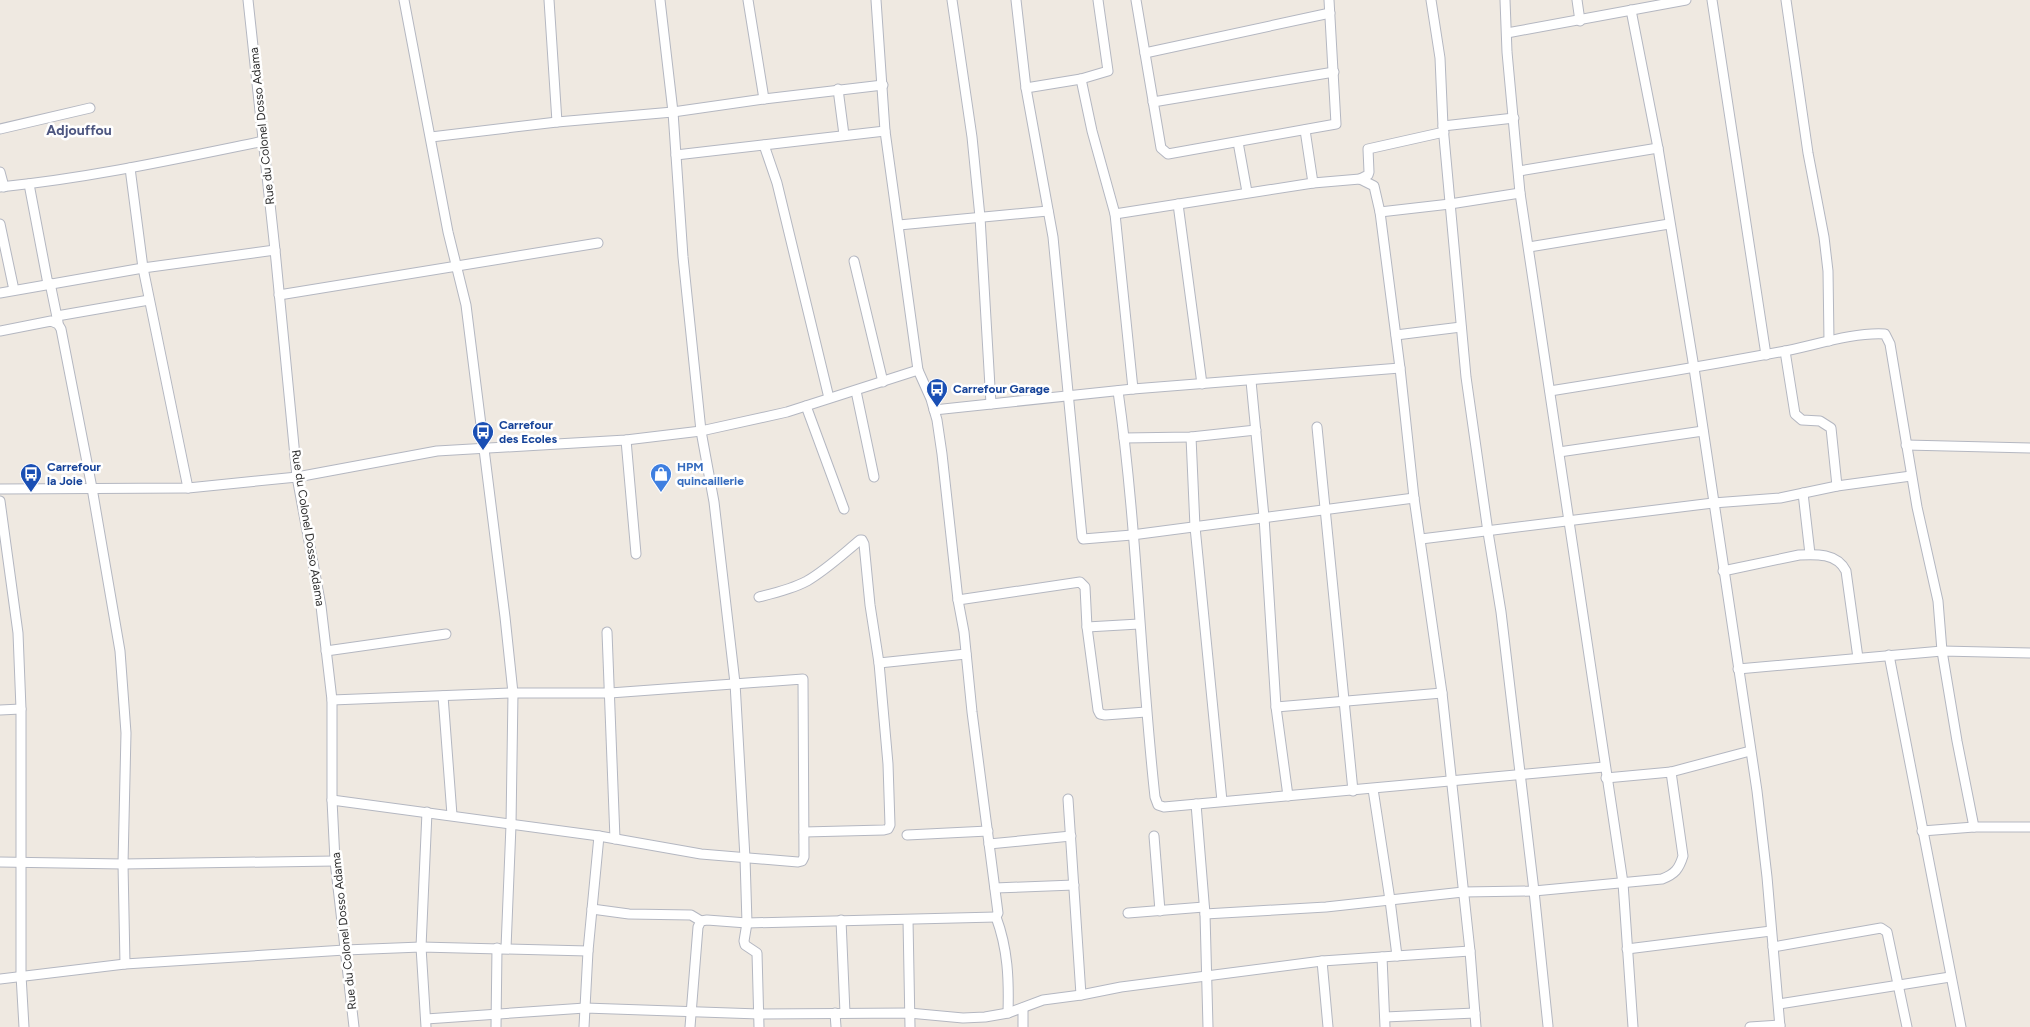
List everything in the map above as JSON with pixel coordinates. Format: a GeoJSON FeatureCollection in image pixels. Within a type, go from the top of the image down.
{"type":"FeatureCollection","features":[{"type":"Feature","properties":{"kind":"street","name":"Rue du Colonel Dosso Adama"},"geometry":{"type":"LineString","coordinates":[[248,0],[297,476],[321,606],[332,700],[332,800],[335,860],[354,1027]]}},
{"type":"Feature","properties":{"kind":"street"},"geometry":{"type":"LineString","coordinates":[[404,0],[448,232],[466,306],[513,693],[511,825],[496,1027]]}},
{"type":"Feature","properties":{"kind":"street"},"geometry":{"type":"LineString","coordinates":[[549,0],[557,122]]}},
{"type":"Feature","properties":{"kind":"street"},"geometry":{"type":"LineString","coordinates":[[660,0],[673,112],[683,258],[701,431],[714,502],[735,683],[745,858],[746,922],[744,936],[745,945],[757,953],[759,1027]]}},
{"type":"Feature","properties":{"kind":"street"},"geometry":{"type":"LineString","coordinates":[[748,0],[764,98]]}},
{"type":"Feature","properties":{"kind":"street"},"geometry":{"type":"LineString","coordinates":[[876,0],[885,131],[918,370],[934,410],[942,454],[958,600],[995,888],[998,914],[996,918],[1006,951],[1009,979],[1008,1013]]}},
{"type":"Feature","properties":{"kind":"street"},"geometry":{"type":"LineString","coordinates":[[952,0],[972,137],[980,217],[991,404]]}},
{"type":"Feature","properties":{"kind":"street"},"geometry":{"type":"LineString","coordinates":[[1016,0],[1026,88],[1053,237],[1083,539],[1132,536],[1414,498]]}},
{"type":"Feature","properties":{"kind":"street"},"geometry":{"type":"LineString","coordinates":[[1026,88],[1081,79],[1108,69],[1098,0]]}},
{"type":"Feature","properties":{"kind":"street"},"geometry":{"type":"LineString","coordinates":[[1136,0],[1161,148],[1168,154],[1336,124],[1328,0]]}},
{"type":"Feature","properties":{"kind":"street"},"geometry":{"type":"LineString","coordinates":[[1430,0],[1440,58],[1443,129],[1466,377],[1501,612],[1548,1026]]}},
{"type":"Feature","properties":{"kind":"street"},"geometry":{"type":"LineString","coordinates":[[1505,0],[1520,193],[1604,768],[1623,883],[1633,1027]]}},
{"type":"Feature","properties":{"kind":"street"},"geometry":{"type":"LineString","coordinates":[[1577,0],[1580,21]]}},
{"type":"Feature","properties":{"kind":"street"},"geometry":{"type":"LineString","coordinates":[[1507,33],[1580,21],[1631,10],[1647,3],[1686,0]]}},
{"type":"Feature","properties":{"kind":"street"},"geometry":{"type":"LineString","coordinates":[[1712,0],[1766,355]]}},
{"type":"Feature","properties":{"kind":"street"},"geometry":{"type":"LineString","coordinates":[[1786,0],[1808,153],[1824,237],[1828,271],[1829,341]]}},
{"type":"Feature","properties":{"kind":"street"},"geometry":{"type":"LineString","coordinates":[[1631,10],[1658,148],[1694,368],[1767,877],[1780,1026],[1750,1027]]}},
{"type":"Feature","properties":{"kind":"street"},"geometry":{"type":"LineString","coordinates":[[1145,52],[1330,13]]}},
{"type":"Feature","properties":{"kind":"street"},"geometry":{"type":"LineString","coordinates":[[1153,102],[1334,72]]}},
{"type":"Feature","properties":{"kind":"street"},"geometry":{"type":"LineString","coordinates":[[1081,79],[1092,131],[1115,214],[1133,389]]}},
{"type":"Feature","properties":{"kind":"street"},"geometry":{"type":"LineString","coordinates":[[431,137],[557,122],[673,112],[764,98],[883,84]]}},
{"type":"Feature","properties":{"kind":"street"},"geometry":{"type":"LineString","coordinates":[[838,89],[844,135]]}},
{"type":"Feature","properties":{"kind":"street"},"geometry":{"type":"LineString","coordinates":[[0,129],[90,108]]}},
{"type":"Feature","properties":{"kind":"street"},"geometry":{"type":"LineString","coordinates":[[1115,214],[1247,192],[1360,178],[1369,172],[1368,149],[1443,129],[1514,118]]}},
{"type":"Feature","properties":{"kind":"street"},"geometry":{"type":"LineString","coordinates":[[1305,130],[1313,183]]}},
{"type":"Feature","properties":{"kind":"street"},"geometry":{"type":"LineString","coordinates":[[676,155],[885,131]]}},
{"type":"Feature","properties":{"kind":"street"},"geometry":{"type":"LineString","coordinates":[[0,172],[2,187],[29,184],[130,168],[264,141]]}},
{"type":"Feature","properties":{"kind":"street"},"geometry":{"type":"LineString","coordinates":[[1238,142],[1247,192]]}},
{"type":"Feature","properties":{"kind":"street"},"geometry":{"type":"LineString","coordinates":[[764,145],[777,183],[830,398]]}},
{"type":"Feature","properties":{"kind":"street"},"geometry":{"type":"LineString","coordinates":[[1519,171],[1658,148]]}},
{"type":"Feature","properties":{"kind":"street"},"geometry":{"type":"LineString","coordinates":[[130,168],[143,268],[188,488]]}},
{"type":"Feature","properties":{"kind":"street"},"geometry":{"type":"LineString","coordinates":[[1360,178],[1374,186],[1380,212],[1414,498],[1442,693],[1470,951],[1476,1027]]}},
{"type":"Feature","properties":{"kind":"street"},"geometry":{"type":"LineString","coordinates":[[29,184],[49,284],[57,320],[61,329],[92,488],[120,651],[126,733],[123,864],[125,964]]}},
{"type":"Feature","properties":{"kind":"street"},"geometry":{"type":"LineString","coordinates":[[1380,212],[1520,193]]}},
{"type":"Feature","properties":{"kind":"street"},"geometry":{"type":"LineString","coordinates":[[1178,204],[1202,384]]}},
{"type":"Feature","properties":{"kind":"street"},"geometry":{"type":"LineString","coordinates":[[899,225],[1048,211]]}},
{"type":"Feature","properties":{"kind":"street"},"geometry":{"type":"LineString","coordinates":[[0,224],[14,290]]}},
{"type":"Feature","properties":{"kind":"street"},"geometry":{"type":"LineString","coordinates":[[1529,247],[1669,224]]}},
{"type":"Feature","properties":{"kind":"street"},"geometry":{"type":"LineString","coordinates":[[279,295],[598,243]]}},
{"type":"Feature","properties":{"kind":"street"},"geometry":{"type":"LineString","coordinates":[[0,293],[143,268],[275,250]]}},
{"type":"Feature","properties":{"kind":"street"},"geometry":{"type":"LineString","coordinates":[[854,261],[883,382]]}},
{"type":"Feature","properties":{"kind":"street"},"geometry":{"type":"LineString","coordinates":[[0,331],[149,300]]}},
{"type":"Feature","properties":{"kind":"street"},"geometry":{"type":"LineString","coordinates":[[1396,336],[1461,327]]}},
{"type":"Feature","properties":{"kind":"street"},"geometry":{"type":"LineString","coordinates":[[1550,392],[1766,355],[1829,341],[1885,334],[1890,344],[1911,476],[1938,601],[1942,651],[1974,827]]}},
{"type":"Feature","properties":{"kind":"street"},"geometry":{"type":"LineString","coordinates":[[1785,351],[1795,414],[1802,420],[1820,421],[1831,428],[1837,486]]}},
{"type":"Feature","properties":{"kind":"street"},"geometry":{"type":"LineString","coordinates":[[934,410],[1133,389],[1400,368]]}},
{"type":"Feature","properties":{"kind":"street"},"geometry":{"type":"LineString","coordinates":[[0,489],[188,488],[297,476],[437,451],[626,440],[701,431],[787,412],[918,370]]}},
{"type":"Feature","properties":{"kind":"street"},"geometry":{"type":"LineString","coordinates":[[1252,381],[1264,517],[1276,707],[1288,796]]}},
{"type":"Feature","properties":{"kind":"street"},"geometry":{"type":"LineString","coordinates":[[856,391],[874,477]]}},
{"type":"Feature","properties":{"kind":"street"},"geometry":{"type":"LineString","coordinates":[[1118,391],[1124,438],[1146,712],[1155,797],[1158,805],[1164,807],[1604,768]]}},
{"type":"Feature","properties":{"kind":"street"},"geometry":{"type":"LineString","coordinates":[[806,406],[844,509]]}},
{"type":"Feature","properties":{"kind":"street"},"geometry":{"type":"LineString","coordinates":[[1318,428],[1324,509],[1353,791]]}},
{"type":"Feature","properties":{"kind":"street"},"geometry":{"type":"LineString","coordinates":[[1124,438],[1191,436],[1256,430]]}},
{"type":"Feature","properties":{"kind":"street"},"geometry":{"type":"LineString","coordinates":[[1559,452],[1703,431]]}},
{"type":"Feature","properties":{"kind":"street"},"geometry":{"type":"LineString","coordinates":[[1191,436],[1196,527],[1222,801]]}},
{"type":"Feature","properties":{"kind":"street"},"geometry":{"type":"LineString","coordinates":[[626,440],[636,554]]}},
{"type":"Feature","properties":{"kind":"street"},"geometry":{"type":"LineString","coordinates":[[1906,445],[2030,448]]}},
{"type":"Feature","properties":{"kind":"street"},"geometry":{"type":"LineString","coordinates":[[1421,539],[1713,503],[1780,498],[1837,486],[1911,476]]}},
{"type":"Feature","properties":{"kind":"street"},"geometry":{"type":"LineString","coordinates":[[1803,494],[1810,554]]}},
{"type":"Feature","properties":{"kind":"street"},"geometry":{"type":"LineString","coordinates":[[0,501],[18,633],[21,709],[21,975],[24,1027]]}},
{"type":"Feature","properties":{"kind":"street"},"geometry":{"type":"LineString","coordinates":[[759,598],[807,581],[862,540],[879,663],[888,764],[890,825],[888,829],[884,830],[804,832]]}},
{"type":"Feature","properties":{"kind":"street"},"geometry":{"type":"LineString","coordinates":[[1723,571],[1810,554],[1831,557],[1839,561],[1846,571],[1858,658]]}},
{"type":"Feature","properties":{"kind":"street"},"geometry":{"type":"LineString","coordinates":[[958,600],[1080,582],[1085,587],[1087,627],[1100,714],[1146,712]]}},
{"type":"Feature","properties":{"kind":"street"},"geometry":{"type":"LineString","coordinates":[[1087,627],[1139,624]]}},
{"type":"Feature","properties":{"kind":"street"},"geometry":{"type":"LineString","coordinates":[[607,632],[615,839]]}},
{"type":"Feature","properties":{"kind":"street"},"geometry":{"type":"LineString","coordinates":[[326,651],[446,634]]}},
{"type":"Feature","properties":{"kind":"street"},"geometry":{"type":"LineString","coordinates":[[1738,669],[1942,651],[2030,653]]}},
{"type":"Feature","properties":{"kind":"street"},"geometry":{"type":"LineString","coordinates":[[879,663],[966,654]]}},
{"type":"Feature","properties":{"kind":"street"},"geometry":{"type":"LineString","coordinates":[[1889,655],[1961,1027]]}},
{"type":"Feature","properties":{"kind":"street"},"geometry":{"type":"LineString","coordinates":[[332,700],[513,693],[610,693],[735,683],[803,680],[804,857],[802,861],[798,862],[701,854],[599,836],[332,800]]}},
{"type":"Feature","properties":{"kind":"street"},"geometry":{"type":"LineString","coordinates":[[1276,707],[1442,693]]}},
{"type":"Feature","properties":{"kind":"street"},"geometry":{"type":"LineString","coordinates":[[443,696],[452,815]]}},
{"type":"Feature","properties":{"kind":"street"},"geometry":{"type":"LineString","coordinates":[[0,710],[21,709]]}},
{"type":"Feature","properties":{"kind":"street"},"geometry":{"type":"LineString","coordinates":[[1606,778],[1672,772],[1750,751]]}},
{"type":"Feature","properties":{"kind":"street"},"geometry":{"type":"LineString","coordinates":[[1128,914],[1160,911],[1326,907],[1463,892],[1534,891],[1662,879],[1674,875],[1680,866],[1682,856],[1672,772]]}},
{"type":"Feature","properties":{"kind":"street"},"geometry":{"type":"LineString","coordinates":[[1373,789],[1397,956]]}},
{"type":"Feature","properties":{"kind":"street"},"geometry":{"type":"LineString","coordinates":[[1068,799],[1081,995]]}},
{"type":"Feature","properties":{"kind":"street"},"geometry":{"type":"LineString","coordinates":[[1196,804],[1204,911],[1208,1027]]}},
{"type":"Feature","properties":{"kind":"street"},"geometry":{"type":"LineString","coordinates":[[427,812],[421,947],[426,1023],[496,1014],[585,1008],[758,1014],[910,1013],[963,1018],[985,1017],[1008,1013],[1043,1000],[1121,987],[1322,961],[1470,951]]}},
{"type":"Feature","properties":{"kind":"street"},"geometry":{"type":"LineString","coordinates":[[1922,831],[1974,827],[2030,827]]}},
{"type":"Feature","properties":{"kind":"street"},"geometry":{"type":"LineString","coordinates":[[907,835],[988,831]]}},
{"type":"Feature","properties":{"kind":"street"},"geometry":{"type":"LineString","coordinates":[[584,1027],[588,951],[599,836]]}},
{"type":"Feature","properties":{"kind":"street"},"geometry":{"type":"LineString","coordinates":[[989,844],[1071,836]]}},
{"type":"Feature","properties":{"kind":"street"},"geometry":{"type":"LineString","coordinates":[[1154,836],[1160,911]]}},
{"type":"Feature","properties":{"kind":"street"},"geometry":{"type":"LineString","coordinates":[[0,862],[123,864],[335,860]]}},
{"type":"Feature","properties":{"kind":"street"},"geometry":{"type":"LineString","coordinates":[[995,888],[1074,885]]}},
{"type":"Feature","properties":{"kind":"street"},"geometry":{"type":"LineString","coordinates":[[592,909],[629,914],[691,915],[701,921],[996,918]]}},
{"type":"Feature","properties":{"kind":"street"},"geometry":{"type":"LineString","coordinates":[[841,920],[845,1013]]}},
{"type":"Feature","properties":{"kind":"street"},"geometry":{"type":"LineString","coordinates":[[908,920],[910,1027]]}},
{"type":"Feature","properties":{"kind":"street"},"geometry":{"type":"LineString","coordinates":[[690,1027],[698,927],[701,921]]}},
{"type":"Feature","properties":{"kind":"street"},"geometry":{"type":"LineString","coordinates":[[1773,947],[1881,928],[1887,932],[1908,1027]]}},
{"type":"Feature","properties":{"kind":"street"},"geometry":{"type":"LineString","coordinates":[[1627,949],[1771,930]]}},
{"type":"Feature","properties":{"kind":"street"},"geometry":{"type":"LineString","coordinates":[[0,978],[125,964],[346,950],[421,947],[588,951]]}},
{"type":"Feature","properties":{"kind":"street"},"geometry":{"type":"LineString","coordinates":[[1382,957],[1386,1027]]}},
{"type":"Feature","properties":{"kind":"street"},"geometry":{"type":"LineString","coordinates":[[1322,961],[1328,1027]]}},
{"type":"Feature","properties":{"kind":"street"},"geometry":{"type":"LineString","coordinates":[[1779,1004],[1950,977]]}},
{"type":"Feature","properties":{"kind":"street"},"geometry":{"type":"LineString","coordinates":[[1023,1008],[1023,1027]]}},
{"type":"Feature","properties":{"kind":"street"},"geometry":{"type":"LineString","coordinates":[[834,1013],[836,1027]]}},
{"type":"Feature","properties":{"kind":"street"},"geometry":{"type":"LineString","coordinates":[[1385,1017],[1475,1013]]}},
{"type":"Feature","properties":{"kind":"place","name":"Carrefour Garage"},"geometry":{"type":"Point","coordinates":[937,408]}},
{"type":"Feature","properties":{"kind":"place","name":"Carrefour des Ecoles"},"geometry":{"type":"Point","coordinates":[483,451]}},
{"type":"Feature","properties":{"kind":"place","name":"Carrefour la Joie"},"geometry":{"type":"Point","coordinates":[31,493]}},
{"type":"Feature","properties":{"kind":"place","name":"HPM quincaillerie"},"geometry":{"type":"Point","coordinates":[661,493]}},
{"type":"Feature","properties":{"kind":"district","name":"Adjouffou"},"geometry":{"type":"Point","coordinates":[79,130]}}]}
